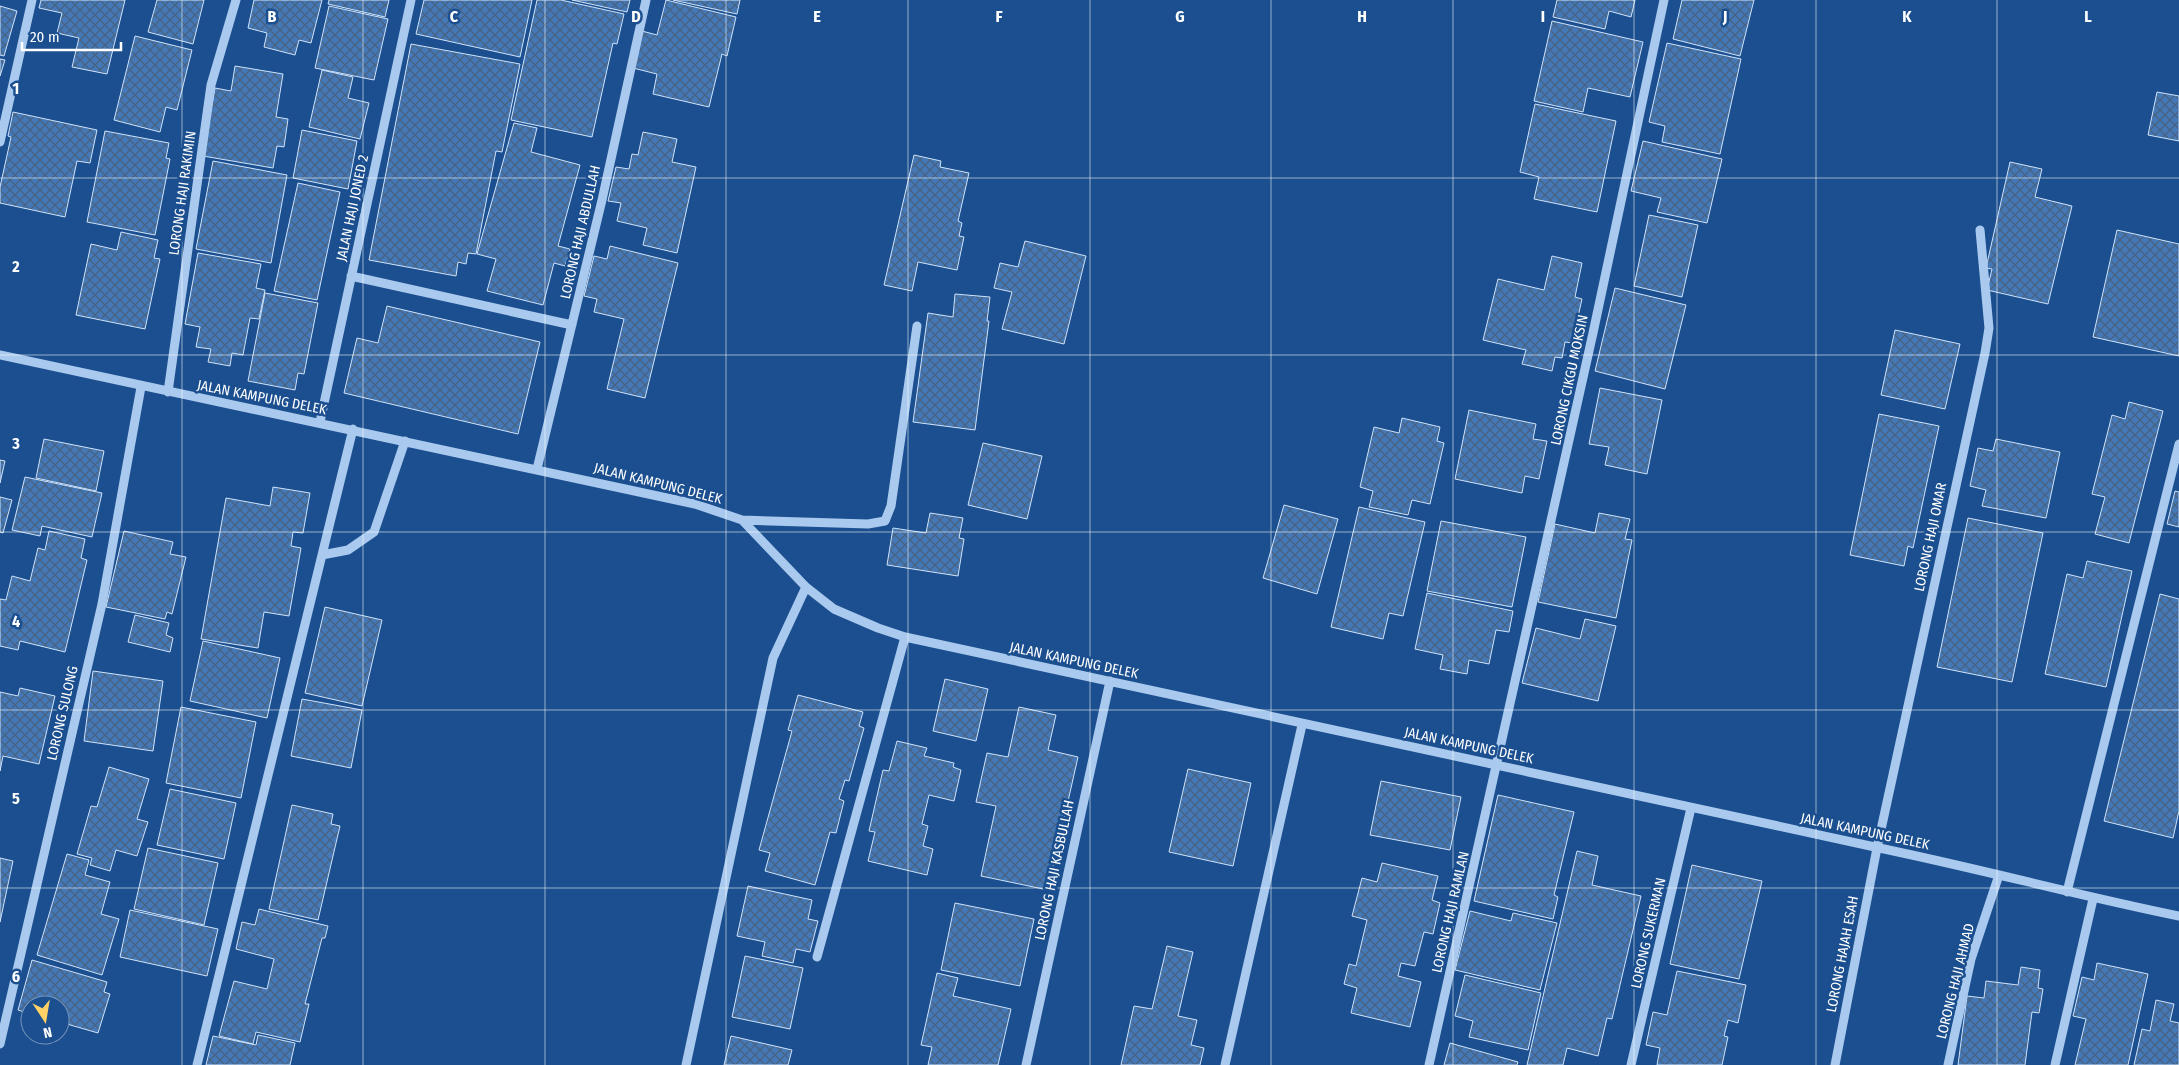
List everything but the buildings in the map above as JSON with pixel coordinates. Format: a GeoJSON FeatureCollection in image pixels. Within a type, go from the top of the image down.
{"type":"FeatureCollection","features":[{"type":"Feature","properties":{"kind":"street"},"geometry":{"type":"LineString","coordinates":[[0,142],[32,0]]}},
{"type":"Feature","properties":{"kind":"street","name":"LORONG HAJI RAKIMIN"},"geometry":{"type":"LineString","coordinates":[[168,392],[211,85],[236,0]]}},
{"type":"Feature","properties":{"kind":"street","name":"JALAN HAJI JONED 2"},"geometry":{"type":"LineString","coordinates":[[320,422],[411,0]]}},
{"type":"Feature","properties":{"kind":"street","name":"LORONG HAJI ABDULLAH"},"geometry":{"type":"LineString","coordinates":[[537,469],[646,0]]}},
{"type":"Feature","properties":{"kind":"street","name":"LORONG CIKGU MOKSIN"},"geometry":{"type":"LineString","coordinates":[[1497,765],[1593,333],[1664,0]]}},
{"type":"Feature","properties":{"kind":"street","name":"LORONG HAJI OMAR"},"geometry":{"type":"LineString","coordinates":[[1876,848],[1989,328],[1980,230]]}},
{"type":"Feature","properties":{"kind":"street"},"geometry":{"type":"LineString","coordinates":[[351,276],[572,325]]}},
{"type":"Feature","properties":{"kind":"street"},"geometry":{"type":"LineString","coordinates":[[742,520],[868,524],[885,521],[891,506],[917,326]]}},
{"type":"Feature","properties":{"kind":"street","name":"JALAN KAMPUNG DELEK"},"geometry":{"type":"LineString","coordinates":[[0,355],[141,387],[320,422],[695,504],[742,520],[806,586],[834,609],[878,628],[905,637],[1302,725],[1497,765],[1999,875],[2093,899],[2179,916]]}},
{"type":"Feature","properties":{"kind":"street","name":"LORONG SULONG"},"geometry":{"type":"LineString","coordinates":[[0,1044],[102,604],[141,387]]}},
{"type":"Feature","properties":{"kind":"street"},"geometry":{"type":"LineString","coordinates":[[197,1065],[353,429]]}},
{"type":"Feature","properties":{"kind":"street"},"geometry":{"type":"LineString","coordinates":[[322,555],[348,550],[374,532],[405,441]]}},
{"type":"Feature","properties":{"kind":"street"},"geometry":{"type":"LineString","coordinates":[[2067,892],[2179,444]]}},
{"type":"Feature","properties":{"kind":"street"},"geometry":{"type":"LineString","coordinates":[[686,1065],[773,658],[806,586]]}},
{"type":"Feature","properties":{"kind":"street"},"geometry":{"type":"LineString","coordinates":[[817,958],[905,637]]}},
{"type":"Feature","properties":{"kind":"street","name":"LORONG HAJI KASBULLAH"},"geometry":{"type":"LineString","coordinates":[[1026,1065],[1110,682]]}},
{"type":"Feature","properties":{"kind":"street"},"geometry":{"type":"LineString","coordinates":[[1225,1065],[1302,725]]}},
{"type":"Feature","properties":{"kind":"street","name":"LORONG HAJI RAMLAN"},"geometry":{"type":"LineString","coordinates":[[1429,1065],[1497,765]]}},
{"type":"Feature","properties":{"kind":"street","name":"LORONG SUKERMAN"},"geometry":{"type":"LineString","coordinates":[[1631,1065],[1691,808]]}},
{"type":"Feature","properties":{"kind":"street","name":"LORONG HAJAH ESAH"},"geometry":{"type":"LineString","coordinates":[[1835,1065],[1876,848]]}},
{"type":"Feature","properties":{"kind":"street","name":"LORONG HAJI AHMAD"},"geometry":{"type":"LineString","coordinates":[[1948,1065],[1971,959],[1999,875]]}},
{"type":"Feature","properties":{"kind":"street"},"geometry":{"type":"LineString","coordinates":[[2055,1065],[2093,899]]}}]}
